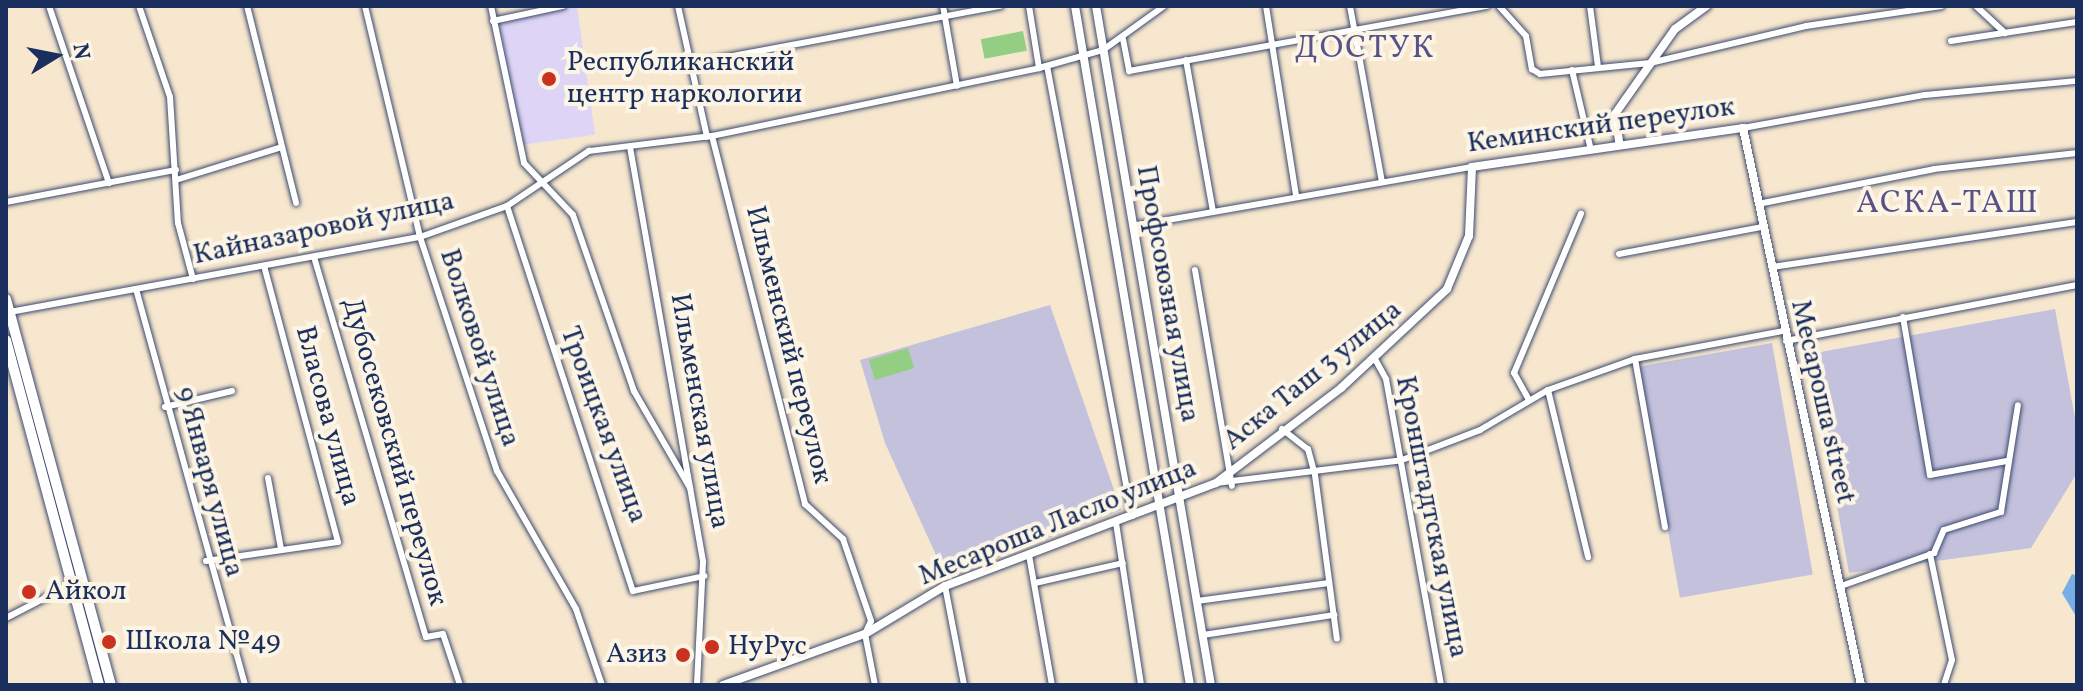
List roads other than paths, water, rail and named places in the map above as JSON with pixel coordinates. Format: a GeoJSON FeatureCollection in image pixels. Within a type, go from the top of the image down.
{"type":"FeatureCollection","features":[{"type":"Feature","properties":{"kind":"main road"},"geometry":{"type":"LineString","coordinates":[[6,299],[111,685]]}},
{"type":"Feature","properties":{"kind":"main road"},"geometry":{"type":"LineString","coordinates":[[6,340],[99,685]]}},
{"type":"Feature","properties":{"kind":"street"},"geometry":{"type":"LineString","coordinates":[[49,6],[109,183]]}},
{"type":"Feature","properties":{"kind":"street"},"geometry":{"type":"LineString","coordinates":[[139,6],[170,97],[176,180],[193,279]]}},
{"type":"Feature","properties":{"kind":"street"},"geometry":{"type":"LineString","coordinates":[[247,6],[279,148],[296,203]]}},
{"type":"Feature","properties":{"kind":"street","name":"Волковой улица"},"geometry":{"type":"LineString","coordinates":[[365,6],[420,237],[497,471],[576,609],[602,685]]}},
{"type":"Feature","properties":{"kind":"street","name":"Троицкая улица"},"geometry":{"type":"LineString","coordinates":[[491,6],[524,163],[573,215],[634,391],[692,491]]}},
{"type":"Feature","properties":{"kind":"street"},"geometry":{"type":"LineString","coordinates":[[493,21],[563,6]]}},
{"type":"Feature","properties":{"kind":"street","name":"Ильменский переулок"},"geometry":{"type":"LineString","coordinates":[[678,6],[690,64],[805,504],[843,539],[871,621],[865,634],[875,685]]}},
{"type":"Feature","properties":{"kind":"street"},"geometry":{"type":"LineString","coordinates":[[943,6],[957,86]]}},
{"type":"Feature","properties":{"kind":"street"},"geometry":{"type":"LineString","coordinates":[[690,64],[1001,6]]}},
{"type":"Feature","properties":{"kind":"street"},"geometry":{"type":"LineString","coordinates":[[1029,6],[1132,516]]}},
{"type":"Feature","properties":{"kind":"street","name":"Профсоюзная улица"},"geometry":{"type":"LineString","coordinates":[[1075,6],[1190,685]]}},
{"type":"Feature","properties":{"kind":"street","name":"Профсоюзная улица"},"geometry":{"type":"LineString","coordinates":[[1096,6],[1211,685]]}},
{"type":"Feature","properties":{"kind":"street","name":"Кайназаровой улица"},"geometry":{"type":"LineString","coordinates":[[8,312],[420,237],[507,206],[572,157],[709,136],[1043,67],[1103,50],[1123,39],[1164,6]]}},
{"type":"Feature","properties":{"kind":"street"},"geometry":{"type":"LineString","coordinates":[[1266,6],[1296,196]]}},
{"type":"Feature","properties":{"kind":"street"},"geometry":{"type":"LineString","coordinates":[[1350,6],[1382,182]]}},
{"type":"Feature","properties":{"kind":"street"},"geometry":{"type":"LineString","coordinates":[[1123,39],[1129,71],[1487,6]]}},
{"type":"Feature","properties":{"kind":"street"},"geometry":{"type":"LineString","coordinates":[[1499,6],[1526,36],[1535,72],[1650,63],[1806,26],[1942,6]]}},
{"type":"Feature","properties":{"kind":"street"},"geometry":{"type":"LineString","coordinates":[[1590,6],[1598,67]]}},
{"type":"Feature","properties":{"kind":"street"},"geometry":{"type":"LineString","coordinates":[[1619,141],[1615,114],[1675,29],[1707,6]]}},
{"type":"Feature","properties":{"kind":"street"},"geometry":{"type":"LineString","coordinates":[[1976,6],[2005,33]]}},
{"type":"Feature","properties":{"kind":"street"},"geometry":{"type":"LineString","coordinates":[[1951,41],[2077,22]]}},
{"type":"Feature","properties":{"kind":"street"},"geometry":{"type":"LineString","coordinates":[[1186,60],[1213,212]]}},
{"type":"Feature","properties":{"kind":"street"},"geometry":{"type":"LineString","coordinates":[[1572,70],[1590,146]]}},
{"type":"Feature","properties":{"kind":"street","name":"Кеминский переулок"},"geometry":{"type":"LineString","coordinates":[[1133,226],[1619,141],[1743,128],[1925,95],[2077,81]]}},
{"type":"Feature","properties":{"kind":"street","name":"Месароша street"},"geometry":{"type":"LineString","coordinates":[[1743,128],[1769,268],[1861,685]]}},
{"type":"Feature","properties":{"kind":"street","name":"Ильменская улица"},"geometry":{"type":"LineString","coordinates":[[630,147],[692,491],[704,576],[697,685]]}},
{"type":"Feature","properties":{"kind":"street"},"geometry":{"type":"LineString","coordinates":[[176,180],[279,148]]}},
{"type":"Feature","properties":{"kind":"street"},"geometry":{"type":"LineString","coordinates":[[1758,204],[1934,169],[2077,153]]}},
{"type":"Feature","properties":{"kind":"street","name":"Аска Таш 3 улица"},"geometry":{"type":"LineString","coordinates":[[1216,483],[1375,359],[1447,289],[1469,236],[1472,167]]}},
{"type":"Feature","properties":{"kind":"street"},"geometry":{"type":"LineString","coordinates":[[6,202],[176,170]]}},
{"type":"Feature","properties":{"kind":"street","name":"Троицкая улица"},"geometry":{"type":"LineString","coordinates":[[507,206],[633,591],[704,576]]}},
{"type":"Feature","properties":{"kind":"street"},"geometry":{"type":"LineString","coordinates":[[1529,400],[1514,373],[1581,214]]}},
{"type":"Feature","properties":{"kind":"street"},"geometry":{"type":"LineString","coordinates":[[1769,268],[2077,222]]}},
{"type":"Feature","properties":{"kind":"street"},"geometry":{"type":"LineString","coordinates":[[1619,254],[1762,227]]}},
{"type":"Feature","properties":{"kind":"street","name":"Дубосековский переулок"},"geometry":{"type":"LineString","coordinates":[[314,257],[426,637],[443,634],[460,685]]}},
{"type":"Feature","properties":{"kind":"street","name":"Власова улица"},"geometry":{"type":"LineString","coordinates":[[206,561],[338,542],[264,266]]}},
{"type":"Feature","properties":{"kind":"street"},"geometry":{"type":"LineString","coordinates":[[1195,270],[1232,486]]}},
{"type":"Feature","properties":{"kind":"street","name":"Месароша Ласло улица"},"geometry":{"type":"LineString","coordinates":[[726,684],[865,634],[945,586],[1116,523],[1159,503],[1216,483],[1232,486],[1402,460],[1480,430],[1548,390],[1635,359],[1903,317],[2077,285]]}},
{"type":"Feature","properties":{"kind":"street","name":"9 Января улица"},"geometry":{"type":"LineString","coordinates":[[136,289],[206,561],[244,685]]}},
{"type":"Feature","properties":{"kind":"street"},"geometry":{"type":"LineString","coordinates":[[1903,317],[1930,475],[2007,461]]}},
{"type":"Feature","properties":{"kind":"street","name":"Кронштадтская улица"},"geometry":{"type":"LineString","coordinates":[[1375,359],[1402,460],[1441,685]]}},
{"type":"Feature","properties":{"kind":"street"},"geometry":{"type":"LineString","coordinates":[[1635,359],[1665,527]]}},
{"type":"Feature","properties":{"kind":"street"},"geometry":{"type":"LineString","coordinates":[[1548,390],[1588,557]]}},
{"type":"Feature","properties":{"kind":"street"},"geometry":{"type":"LineString","coordinates":[[165,407],[232,391]]}},
{"type":"Feature","properties":{"kind":"street"},"geometry":{"type":"LineString","coordinates":[[1841,586],[1930,554],[1944,530],[2001,512],[2018,405]]}},
{"type":"Feature","properties":{"kind":"street"},"geometry":{"type":"LineString","coordinates":[[1282,429],[1308,449],[1315,475],[1337,639]]}},
{"type":"Feature","properties":{"kind":"street"},"geometry":{"type":"LineString","coordinates":[[268,478],[281,549]]}},
{"type":"Feature","properties":{"kind":"street"},"geometry":{"type":"LineString","coordinates":[[1116,523],[1141,685]]}},
{"type":"Feature","properties":{"kind":"street"},"geometry":{"type":"LineString","coordinates":[[1930,554],[1952,660],[1944,685]]}},
{"type":"Feature","properties":{"kind":"street"},"geometry":{"type":"LineString","coordinates":[[1029,555],[1052,685]]}},
{"type":"Feature","properties":{"kind":"street"},"geometry":{"type":"LineString","coordinates":[[1035,583],[1123,563]]}},
{"type":"Feature","properties":{"kind":"street"},"geometry":{"type":"LineString","coordinates":[[6,618],[83,581]]}},
{"type":"Feature","properties":{"kind":"street"},"geometry":{"type":"LineString","coordinates":[[1197,601],[1329,583]]}},
{"type":"Feature","properties":{"kind":"street"},"geometry":{"type":"LineString","coordinates":[[945,586],[964,685]]}},
{"type":"Feature","properties":{"kind":"street"},"geometry":{"type":"LineString","coordinates":[[1203,635],[1334,615]]}},
{"type":"Feature","properties":{"kind":"water"},"geometry":{"type":"Polygon","coordinates":[[[2072,574],[2077,576],[2077,618],[2062,593],[2072,574]]]}},
{"type":"Feature","properties":{"kind":"place","name":"Республиканский центр наркологии"},"geometry":{"type":"Point","coordinates":[549,79]}},
{"type":"Feature","properties":{"kind":"place","name":"Айкол"},"geometry":{"type":"Point","coordinates":[29,592]}},
{"type":"Feature","properties":{"kind":"place","name":"Школа №49"},"geometry":{"type":"Point","coordinates":[109,642]}},
{"type":"Feature","properties":{"kind":"place","name":"НуРус"},"geometry":{"type":"Point","coordinates":[712,647]}},
{"type":"Feature","properties":{"kind":"place","name":"Азиз"},"geometry":{"type":"Point","coordinates":[683,655]}},
{"type":"Feature","properties":{"kind":"district","name":"ДОСТУК"},"geometry":{"type":"Point","coordinates":[1365,49]}},
{"type":"Feature","properties":{"kind":"district","name":"АСКА-ТАШ"},"geometry":{"type":"Point","coordinates":[1948,204]}}]}
